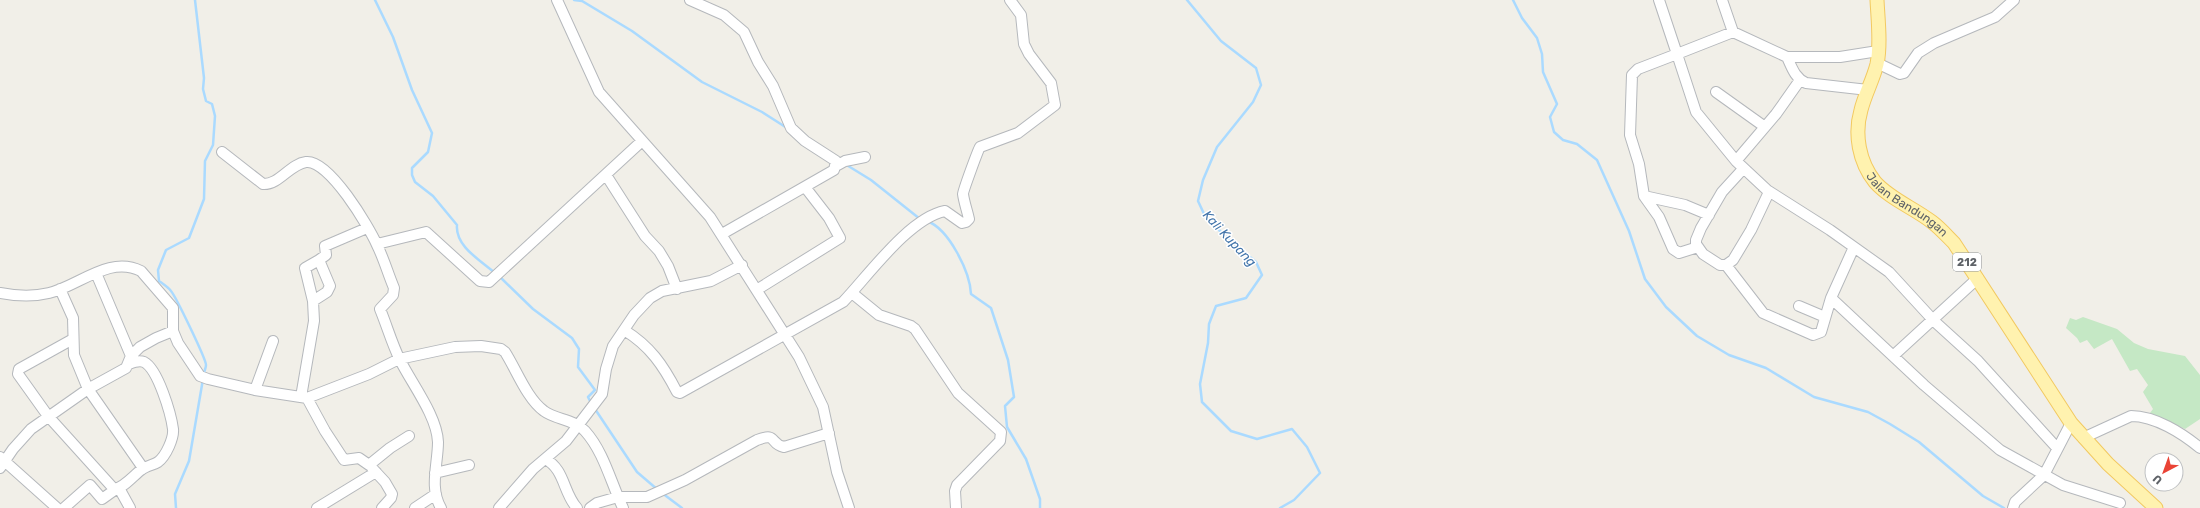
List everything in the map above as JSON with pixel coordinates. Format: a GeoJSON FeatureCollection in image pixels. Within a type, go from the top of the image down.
{"type":"FeatureCollection","features":[{"type":"Feature","properties":{"kind":"main road","name":"Jalan Bandungan"},"geometry":{"type":"LineString","coordinates":[[1877,0],[1877,57],[1861,110],[1858,140],[1866,169],[1887,193],[1940,228],[1954,243],[2083,438],[2156,508]]}},
{"type":"Feature","properties":{"kind":"street"},"geometry":{"type":"LineString","coordinates":[[557,0],[599,92],[642,142],[699,203],[722,234],[758,289],[799,357],[819,397],[829,433],[837,472],[849,508]]}},
{"type":"Feature","properties":{"kind":"street"},"geometry":{"type":"LineString","coordinates":[[690,0],[724,15],[744,32],[758,62],[773,86],[791,128],[800,138],[841,164]]}},
{"type":"Feature","properties":{"kind":"street"},"geometry":{"type":"LineString","coordinates":[[624,330],[638,340],[660,361],[680,393],[784,333],[832,310],[852,293],[915,225],[929,217],[945,211],[962,223],[966,222],[969,218],[963,193],[974,166],[977,151],[980,147],[1018,133],[1055,105],[1051,83],[1029,54],[1024,44],[1021,15],[1010,0]]}},
{"type":"Feature","properties":{"kind":"street"},"geometry":{"type":"LineString","coordinates":[[1659,0],[1696,112],[1736,161],[1769,192],[1854,247],[1889,272],[1934,321],[1972,356],[2057,448]]}},
{"type":"Feature","properties":{"kind":"street"},"geometry":{"type":"LineString","coordinates":[[1722,0],[1733,32],[1787,57],[1877,57],[1900,74],[1904,73],[1918,53],[1934,43],[1996,17],[2014,0]]}},
{"type":"Feature","properties":{"kind":"street"},"geometry":{"type":"LineString","coordinates":[[1698,247],[1679,253],[1673,248],[1659,217],[1644,196],[1638,164],[1630,135],[1632,75],[1638,70],[1733,32]]}},
{"type":"Feature","properties":{"kind":"street"},"geometry":{"type":"LineString","coordinates":[[1787,57],[1794,73],[1800,80],[1814,84],[1868,90]]}},
{"type":"Feature","properties":{"kind":"street"},"geometry":{"type":"LineString","coordinates":[[1736,161],[1765,127],[1800,80]]}},
{"type":"Feature","properties":{"kind":"street"},"geometry":{"type":"LineString","coordinates":[[1716,92],[1765,127]]}},
{"type":"Feature","properties":{"kind":"street"},"geometry":{"type":"LineString","coordinates":[[377,244],[426,232],[480,281],[489,282],[642,142]]}},
{"type":"Feature","properties":{"kind":"street"},"geometry":{"type":"LineString","coordinates":[[222,152],[263,184],[270,184],[296,166],[306,162],[313,163],[336,182],[377,244],[394,292],[380,309],[399,359],[425,405],[435,428],[438,442],[435,472],[436,500],[441,508]]}},
{"type":"Feature","properties":{"kind":"street"},"geometry":{"type":"LineString","coordinates":[[722,234],[828,175],[841,164],[866,157]]}},
{"type":"Feature","properties":{"kind":"street"},"geometry":{"type":"LineString","coordinates":[[1744,169],[1722,192],[1696,240],[1698,247],[1713,262],[1726,264],[1756,306],[1768,316],[1813,335],[1819,334],[1830,298],[1854,247]]}},
{"type":"Feature","properties":{"kind":"street"},"geometry":{"type":"LineString","coordinates":[[606,175],[645,236],[659,251],[668,266],[677,289]]}},
{"type":"Feature","properties":{"kind":"street"},"geometry":{"type":"LineString","coordinates":[[758,289],[840,238],[829,218],[805,187]]}},
{"type":"Feature","properties":{"kind":"street"},"geometry":{"type":"LineString","coordinates":[[1726,264],[1736,256],[1759,215],[1769,192]]}},
{"type":"Feature","properties":{"kind":"street"},"geometry":{"type":"LineString","coordinates":[[1644,196],[1685,205],[1710,215]]}},
{"type":"Feature","properties":{"kind":"street"},"geometry":{"type":"LineString","coordinates":[[367,228],[325,246],[326,255],[305,268],[314,301],[314,321],[304,398],[342,458],[347,461],[355,458],[362,459],[385,482],[392,494],[392,498],[382,508]]}},
{"type":"Feature","properties":{"kind":"street"},"geometry":{"type":"LineString","coordinates":[[314,301],[327,292],[330,286],[319,260]]}},
{"type":"Feature","properties":{"kind":"street"},"geometry":{"type":"LineString","coordinates":[[499,508],[533,469],[566,441],[602,394],[606,369],[613,346],[634,315],[650,298],[662,291],[711,281],[742,265]]}},
{"type":"Feature","properties":{"kind":"street"},"geometry":{"type":"LineString","coordinates":[[0,293],[34,296],[60,289],[115,266],[134,268],[141,271],[174,308],[173,332],[178,343],[204,378],[255,390],[304,398],[354,381],[399,359],[455,347],[481,346],[501,349],[542,410],[578,425],[591,439],[616,490],[623,508]]}},
{"type":"Feature","properties":{"kind":"street"},"geometry":{"type":"LineString","coordinates":[[96,274],[130,360]]}},
{"type":"Feature","properties":{"kind":"street"},"geometry":{"type":"LineString","coordinates":[[1893,356],[1934,321],[1978,278]]}},
{"type":"Feature","properties":{"kind":"street"},"geometry":{"type":"LineString","coordinates":[[60,289],[73,318],[73,339],[76,363],[88,389],[143,468]]}},
{"type":"Feature","properties":{"kind":"street"},"geometry":{"type":"LineString","coordinates":[[852,293],[879,315],[911,326],[915,329],[958,393],[1001,432],[1000,441],[957,485],[955,491],[956,508]]}},
{"type":"Feature","properties":{"kind":"street"},"geometry":{"type":"LineString","coordinates":[[1830,298],[1893,356],[2000,450],[2044,475],[2069,487],[2120,504]]}},
{"type":"Feature","properties":{"kind":"street"},"geometry":{"type":"LineString","coordinates":[[1799,306],[1825,317]]}},
{"type":"Feature","properties":{"kind":"street"},"geometry":{"type":"LineString","coordinates":[[57,508],[2,462],[31,429],[48,416],[88,389],[126,368],[130,360],[156,338],[173,332]]}},
{"type":"Feature","properties":{"kind":"street"},"geometry":{"type":"LineString","coordinates":[[73,339],[19,369],[18,374],[48,416],[91,461],[112,488],[117,488],[130,508]]}},
{"type":"Feature","properties":{"kind":"street"},"geometry":{"type":"LineString","coordinates":[[255,390],[273,341]]}},
{"type":"Feature","properties":{"kind":"street"},"geometry":{"type":"LineString","coordinates":[[64,508],[90,485],[102,499],[143,468],[158,462],[172,439],[173,430],[161,387],[146,363],[130,360]]}},
{"type":"Feature","properties":{"kind":"street"},"geometry":{"type":"LineString","coordinates":[[2083,438],[2109,427],[2117,421],[2131,416],[2139,416],[2167,427],[2187,438],[2200,448]]}},
{"type":"Feature","properties":{"kind":"street"},"geometry":{"type":"LineString","coordinates":[[2013,508],[2016,502],[2044,475],[2071,422]]}},
{"type":"Feature","properties":{"kind":"street"},"geometry":{"type":"LineString","coordinates":[[590,508],[618,497],[647,498],[685,480],[757,440],[768,436],[772,437],[780,446],[784,447],[829,433]]}},
{"type":"Feature","properties":{"kind":"street"},"geometry":{"type":"LineString","coordinates":[[322,507],[372,469],[390,448],[409,436]]}},
{"type":"Feature","properties":{"kind":"street"},"geometry":{"type":"LineString","coordinates":[[545,459],[552,462],[560,472],[577,508]]}},
{"type":"Feature","properties":{"kind":"street"},"geometry":{"type":"LineString","coordinates":[[435,472],[469,465]]}},
{"type":"Feature","properties":{"kind":"street"},"geometry":{"type":"LineString","coordinates":[[414,508],[436,494]]}},
{"type":"Feature","properties":{"kind":"green space"},"geometry":{"type":"Polygon","coordinates":[[[2083,317],[2117,329],[2134,343],[2148,349],[2185,356],[2200,375],[2200,419],[2185,429],[2150,413],[2153,409],[2143,392],[2148,385],[2137,369],[2130,371],[2112,339],[2094,349],[2087,340],[2080,343],[2077,338],[2066,328],[2070,318],[2076,320],[2083,317]]]}},
{"type":"Feature","properties":{"kind":"waterway"},"geometry":{"type":"LineString","coordinates":[[195,0],[204,78],[203,89],[206,101],[212,104],[215,116],[213,145],[205,161],[204,199],[189,238],[166,250],[158,270],[159,281],[168,288],[174,296],[205,360],[206,365],[204,374]]}},
{"type":"Feature","properties":{"kind":"waterway"},"geometry":{"type":"LineString","coordinates":[[375,0],[393,37],[412,90],[432,133],[428,152],[412,168],[412,175],[415,182],[433,196],[457,225],[457,233],[464,246],[495,273]]}},
{"type":"Feature","properties":{"kind":"waterway"},"geometry":{"type":"LineString","coordinates":[[574,0],[582,1],[632,31],[702,82],[762,112],[787,128]]}},
{"type":"Feature","properties":{"kind":"waterway","name":"Kali Kupang"},"geometry":{"type":"LineString","coordinates":[[1187,0],[1221,41],[1256,68],[1261,85],[1253,102],[1217,147],[1203,180],[1198,201],[1205,216],[1226,237],[1256,262],[1262,275],[1246,298],[1216,306],[1209,324],[1208,343],[1200,384],[1202,402],[1231,431],[1257,439],[1292,429],[1307,447],[1320,473],[1294,500],[1280,508]]}},
{"type":"Feature","properties":{"kind":"waterway"},"geometry":{"type":"LineString","coordinates":[[1513,0],[1522,18],[1537,38],[1542,54],[1543,72],[1557,104],[1550,117],[1554,132],[1563,140],[1577,144],[1597,160],[1629,231],[1645,279],[1666,307],[1697,336],[1729,355],[1766,368],[1814,397],[1868,412],[1890,424],[1919,442],[1983,496],[2004,508]]}},
{"type":"Feature","properties":{"kind":"waterway"},"geometry":{"type":"LineString","coordinates":[[845,164],[871,180],[920,219]]}},
{"type":"Feature","properties":{"kind":"waterway"},"geometry":{"type":"LineString","coordinates":[[927,221],[943,233],[957,252],[967,274],[971,294],[991,308],[1008,360],[1014,397],[1005,406],[1007,427],[1026,459],[1040,499],[1040,508]]}},
{"type":"Feature","properties":{"kind":"waterway"},"geometry":{"type":"LineString","coordinates":[[499,276],[533,309],[572,338],[579,349],[578,367],[595,390],[588,397],[591,403]]}},
{"type":"Feature","properties":{"kind":"waterway"},"geometry":{"type":"LineString","coordinates":[[176,508],[175,494],[189,461],[203,379]]}},
{"type":"Feature","properties":{"kind":"waterway"},"geometry":{"type":"LineString","coordinates":[[595,409],[637,472],[658,490]]}},
{"type":"Feature","properties":{"kind":"waterway"},"geometry":{"type":"LineString","coordinates":[[662,493],[682,508]]}}]}
